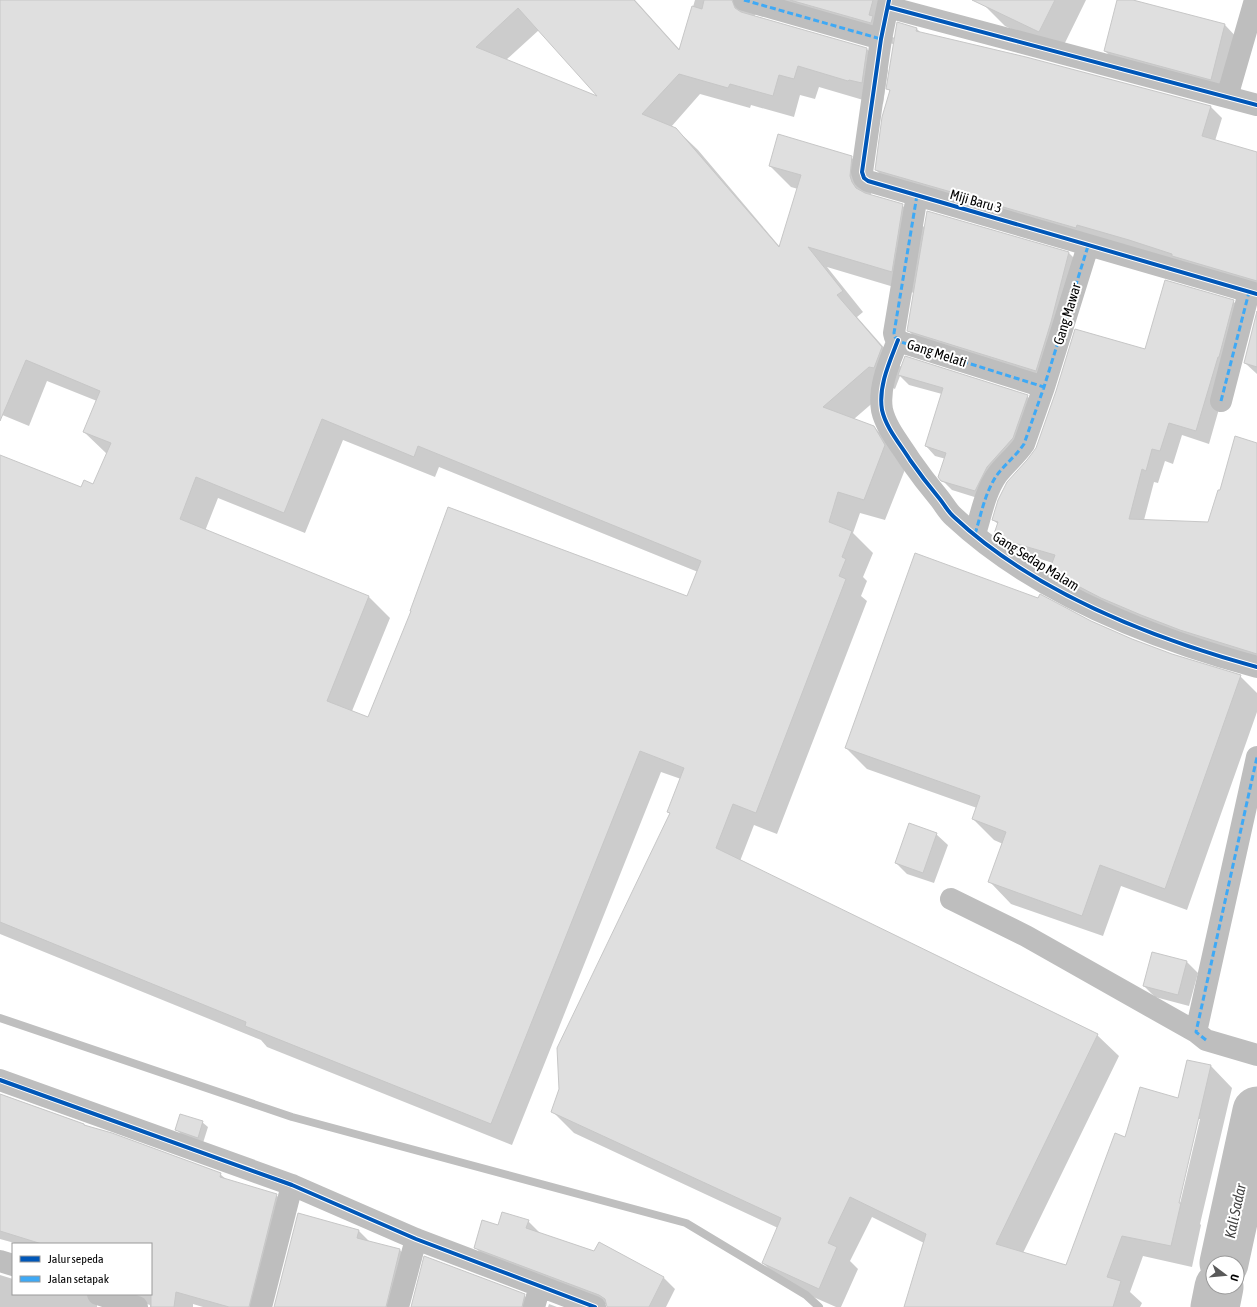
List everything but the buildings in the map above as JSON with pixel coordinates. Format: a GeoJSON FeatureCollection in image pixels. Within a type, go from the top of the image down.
{"type":"FeatureCollection","features":[{"type":"Feature","properties":{"kind":"street"},"geometry":{"type":"LineString","coordinates":[[744,0],[881,39]]}},
{"type":"Feature","properties":{"kind":"street"},"geometry":{"type":"LineString","coordinates":[[1227,97],[1255,0]]}},
{"type":"Feature","properties":{"kind":"street"},"geometry":{"type":"LineString","coordinates":[[888,4],[1257,105]]}},
{"type":"Feature","properties":{"kind":"street","name":"Miji Baru 3"},"geometry":{"type":"LineString","coordinates":[[888,4],[881,39],[862,172],[864,178],[868,182],[1253,293]]}},
{"type":"Feature","properties":{"kind":"street","name":"Gang Melati"},"geometry":{"type":"LineString","coordinates":[[917,195],[894,333],[895,337],[898,340],[1045,385]]}},
{"type":"Feature","properties":{"kind":"street","name":"Gang Mawar"},"geometry":{"type":"LineString","coordinates":[[975,534],[988,493],[996,476],[1024,444],[1045,385],[1088,246]]}},
{"type":"Feature","properties":{"kind":"street"},"geometry":{"type":"LineString","coordinates":[[1221,402],[1253,293]]}},
{"type":"Feature","properties":{"kind":"street","name":"Gang Sedap Malam"},"geometry":{"type":"LineString","coordinates":[[898,340],[881,393],[884,416],[890,429],[916,470],[953,516],[995,551],[1049,586],[1101,612],[1145,631],[1257,667]]}},
{"type":"Feature","properties":{"kind":"street"},"geometry":{"type":"LineString","coordinates":[[1201,1036],[1257,757]]}},
{"type":"Feature","properties":{"kind":"street"},"geometry":{"type":"LineString","coordinates":[[951,899],[1026,936],[1201,1036],[1257,1055]]}},
{"type":"Feature","properties":{"kind":"street"},"geometry":{"type":"LineString","coordinates":[[0,1080],[292,1185],[416,1239],[595,1307]]}},
{"type":"Feature","properties":{"kind":"street"},"geometry":{"type":"LineString","coordinates":[[261,1307],[292,1185]]}},
{"type":"Feature","properties":{"kind":"street"},"geometry":{"type":"LineString","coordinates":[[398,1307],[416,1239]]}},
{"type":"Feature","properties":{"kind":"street"},"geometry":{"type":"LineString","coordinates":[[0,1261],[12,1265]]}},
{"type":"Feature","properties":{"kind":"street"},"geometry":{"type":"LineString","coordinates":[[534,1307],[540,1286]]}},
{"type":"Feature","properties":{"kind":"street"},"geometry":{"type":"LineString","coordinates":[[101,1295],[137,1307]]}},
{"type":"Feature","properties":{"kind":"waterway"},"geometry":{"type":"LineString","coordinates":[[0,1018],[292,1117],[686,1223],[806,1295],[819,1307]]}},
{"type":"Feature","properties":{"kind":"waterway","name":"Kali Sadar"},"geometry":{"type":"LineString","coordinates":[[1226,1255],[1257,1111]]}},
{"type":"Feature","properties":{"kind":"waterway","name":"Kali Sadar"},"geometry":{"type":"LineString","coordinates":[[1215,1307],[1217,1295]]}},
{"type":"Feature","properties":{"kind":"marked path"},"geometry":{"type":"LineString","coordinates":[[744,0],[881,39]]}},
{"type":"Feature","properties":{"kind":"marked path"},"geometry":{"type":"LineString","coordinates":[[917,195],[894,333],[895,337],[901,342],[1044,387]]}},
{"type":"Feature","properties":{"kind":"marked path"},"geometry":{"type":"LineString","coordinates":[[975,534],[989,489],[1000,471],[1024,444],[1044,387],[1088,246]]}},
{"type":"Feature","properties":{"kind":"marked path"},"geometry":{"type":"LineString","coordinates":[[1221,401],[1249,292]]}},
{"type":"Feature","properties":{"kind":"marked path"},"geometry":{"type":"LineString","coordinates":[[1206,1040],[1196,1032],[1257,757]]}},
{"type":"Feature","properties":{"kind":"cycle path"},"geometry":{"type":"LineString","coordinates":[[889,0],[881,39],[862,172],[864,178],[868,181],[1257,294]]}},
{"type":"Feature","properties":{"kind":"cycle path"},"geometry":{"type":"LineString","coordinates":[[888,7],[1257,105]]}},
{"type":"Feature","properties":{"kind":"cycle path"},"geometry":{"type":"LineString","coordinates":[[898,340],[888,365],[883,383],[881,401],[884,417],[890,430],[920,475],[954,517],[986,544],[1021,568],[1096,610],[1176,642],[1257,667]]}},
{"type":"Feature","properties":{"kind":"cycle path"},"geometry":{"type":"LineString","coordinates":[[0,1080],[292,1185],[416,1239],[595,1307]]}}]}
